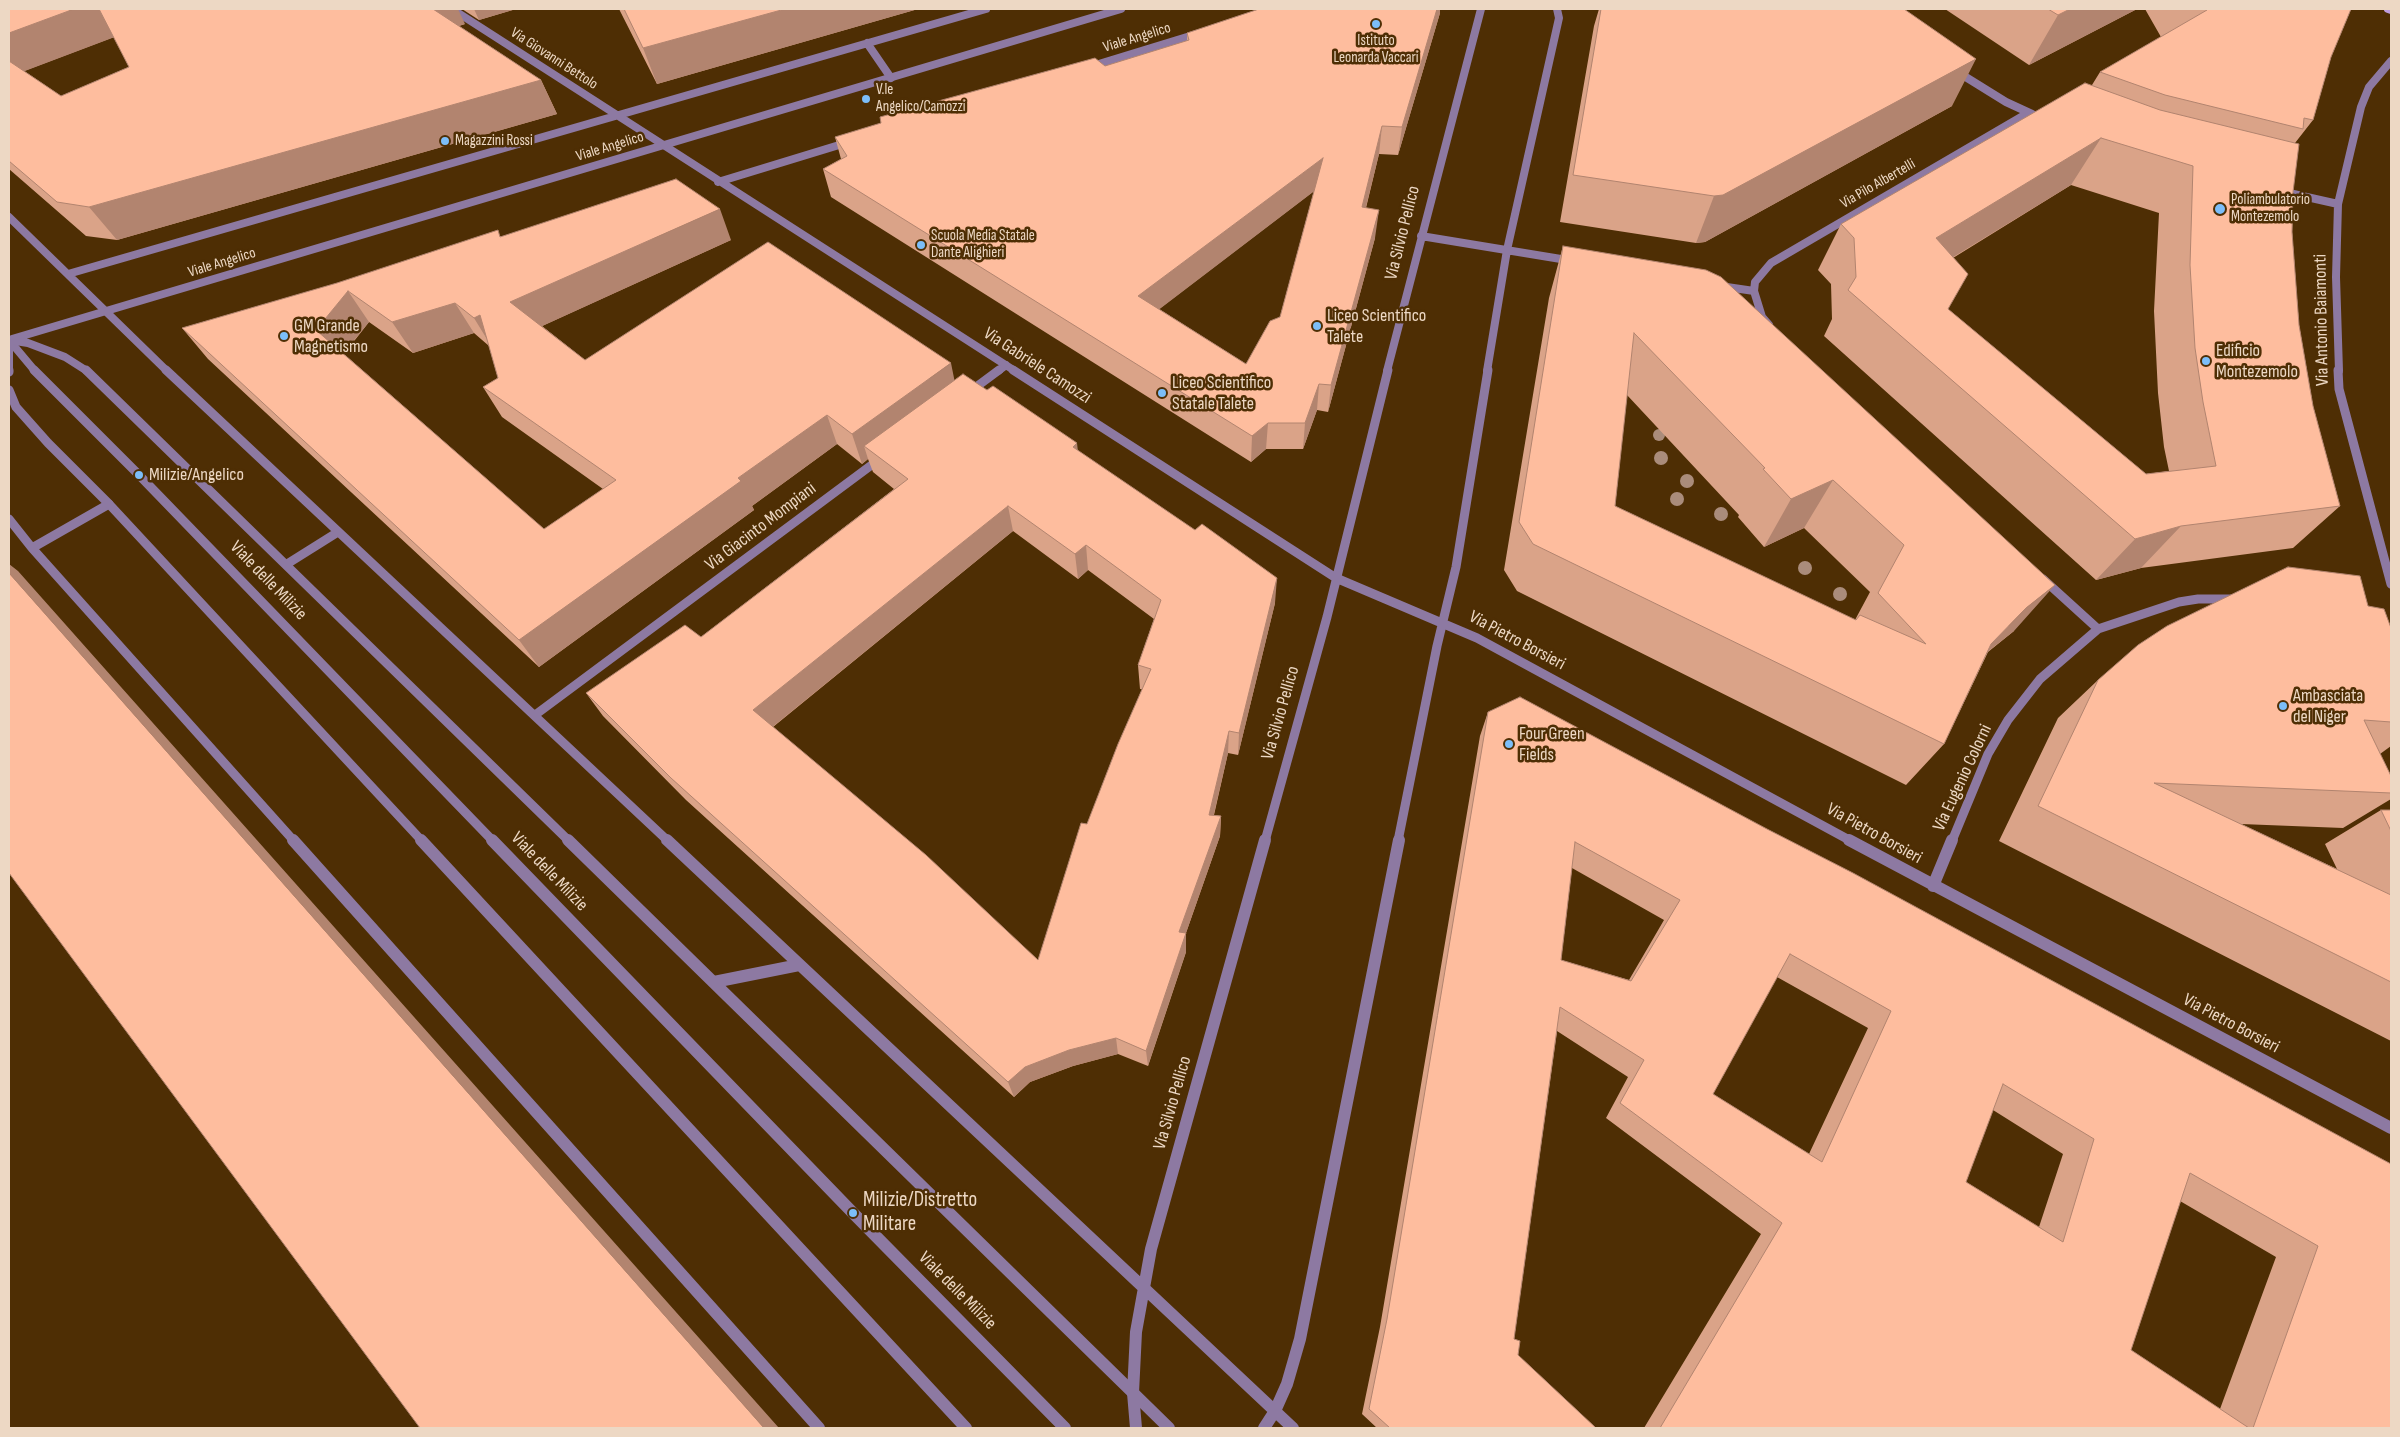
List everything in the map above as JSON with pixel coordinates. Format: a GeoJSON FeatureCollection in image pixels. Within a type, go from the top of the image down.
{"type":"FeatureCollection","features":[{"type":"Feature","properties":{"kind":"street","name":"Via Giovanni Bettolo"},"geometry":{"type":"LineString","coordinates":[[452,9],[664,146]]}},
{"type":"Feature","properties":{"kind":"street","name":"Viale Angelico"},"geometry":{"type":"LineString","coordinates":[[68,274],[986,9]]}},
{"type":"Feature","properties":{"kind":"street","name":"Viale Angelico"},"geometry":{"type":"LineString","coordinates":[[9,340],[1121,9]]}},
{"type":"Feature","properties":{"kind":"street","name":"Via Silvio Pellico"},"geometry":{"type":"LineString","coordinates":[[1136,1428],[1133,1393],[1136,1332],[1151,1249],[1336,578],[1421,236],[1482,9]]}},
{"type":"Feature","properties":{"kind":"street"},"geometry":{"type":"LineString","coordinates":[[1264,1428],[1276,1411],[1293,1369],[1300,1339],[1443,623],[1456,567],[1507,250],[1559,18],[1557,9]]}},
{"type":"Feature","properties":{"kind":"street","name":"Viale Angelico"},"geometry":{"type":"LineString","coordinates":[[1076,71],[1210,30]]}},
{"type":"Feature","properties":{"kind":"street"},"geometry":{"type":"LineString","coordinates":[[867,43],[891,78]]}},
{"type":"Feature","properties":{"kind":"street","name":"Via Antonio Baiamonti"},"geometry":{"type":"LineString","coordinates":[[2391,60],[2369,87],[2363,101],[2348,156],[2338,204],[2336,286],[2339,389],[2391,584]]}},
{"type":"Feature","properties":{"kind":"street","name":"Via Pilo Albertelli"},"geometry":{"type":"LineString","coordinates":[[1754,291],[1755,282],[1771,263],[2032,114],[1985,90],[1949,66]]}},
{"type":"Feature","properties":{"kind":"street"},"geometry":{"type":"LineString","coordinates":[[718,182],[857,140]]}},
{"type":"Feature","properties":{"kind":"street","name":"Via Gabriele Camozzi"},"geometry":{"type":"LineString","coordinates":[[664,146],[1336,578]]}},
{"type":"Feature","properties":{"kind":"street"},"geometry":{"type":"LineString","coordinates":[[2276,190],[2338,204]]}},
{"type":"Feature","properties":{"kind":"street"},"geometry":{"type":"LineString","coordinates":[[9,217],[338,532],[1293,1428]]}},
{"type":"Feature","properties":{"kind":"street"},"geometry":{"type":"LineString","coordinates":[[1421,236],[1585,263]]}},
{"type":"Feature","properties":{"kind":"street"},"geometry":{"type":"LineString","coordinates":[[1716,285],[1754,291],[1762,317],[1776,334]]}},
{"type":"Feature","properties":{"kind":"street"},"geometry":{"type":"LineString","coordinates":[[9,340],[9,372]]}},
{"type":"Feature","properties":{"kind":"street","name":"Viale delle Milizie"},"geometry":{"type":"LineString","coordinates":[[9,340],[44,382],[59,394],[139,475],[846,1206],[1065,1428]]}},
{"type":"Feature","properties":{"kind":"street","name":"Viale delle Milizie"},"geometry":{"type":"LineString","coordinates":[[9,340],[65,357],[87,371],[287,564],[1169,1428]]}},
{"type":"Feature","properties":{"kind":"street"},"geometry":{"type":"LineString","coordinates":[[958,400],[1006,365]]}},
{"type":"Feature","properties":{"kind":"street"},"geometry":{"type":"LineString","coordinates":[[9,390],[16,407],[109,504],[966,1428]]}},
{"type":"Feature","properties":{"kind":"street","name":"Via Giacinto Mompiani"},"geometry":{"type":"LineString","coordinates":[[535,715],[887,453]]}},
{"type":"Feature","properties":{"kind":"street"},"geometry":{"type":"LineString","coordinates":[[32,548],[109,504]]}},
{"type":"Feature","properties":{"kind":"street"},"geometry":{"type":"LineString","coordinates":[[9,519],[32,548],[819,1428]]}},
{"type":"Feature","properties":{"kind":"street","name":"Viale delle Milizie"},"geometry":{"type":"LineString","coordinates":[[287,564],[338,532]]}},
{"type":"Feature","properties":{"kind":"street"},"geometry":{"type":"LineString","coordinates":[[2039,575],[2098,629]]}},
{"type":"Feature","properties":{"kind":"street","name":"Via Pietro Borsieri"},"geometry":{"type":"LineString","coordinates":[[1336,578],[1477,638],[1933,886],[2391,1128]]}},
{"type":"Feature","properties":{"kind":"street","name":"Via Eugenio Colorni"},"geometry":{"type":"LineString","coordinates":[[1933,886],[1978,775],[1999,733],[2040,679],[2098,629],[2132,615],[2179,602],[2198,599],[2245,600]]}},
{"type":"Feature","properties":{"kind":"street"},"geometry":{"type":"LineString","coordinates":[[714,982],[799,965]]}},
{"type":"Feature","properties":{"kind":"building"},"geometry":{"type":"Polygon","coordinates":[[[9,9],[74,9],[9,33],[9,9]]]}},
{"type":"Feature","properties":{"kind":"building"},"geometry":{"type":"Polygon","coordinates":[[[99,9],[433,9],[541,80],[89,207],[57,202],[9,161],[9,61],[61,96],[129,67],[99,9]]]}},
{"type":"Feature","properties":{"kind":"building"},"geometry":{"type":"Polygon","coordinates":[[[624,9],[785,9],[643,48],[624,9]]]}},
{"type":"Feature","properties":{"kind":"building"},"geometry":{"type":"Polygon","coordinates":[[[1259,9],[1437,9],[1402,127],[1382,126],[1362,207],[1379,210],[1331,385],[1319,384],[1305,423],[1268,423],[1252,436],[823,169],[847,156],[835,137],[881,123],[880,117],[1095,58],[1105,66],[1189,40],[1187,33],[1259,9]],[[1323,158],[1138,296],[1246,364],[1270,321],[1280,317],[1323,158]]]}},
{"type":"Feature","properties":{"kind":"building"},"geometry":{"type":"Polygon","coordinates":[[[1601,9],[1904,9],[1976,59],[1723,195],[1714,196],[1573,175],[1601,9]]]}},
{"type":"Feature","properties":{"kind":"building"},"geometry":{"type":"Polygon","coordinates":[[[2048,9],[2070,9],[2058,15],[2048,9]]]}},
{"type":"Feature","properties":{"kind":"building"},"geometry":{"type":"Polygon","coordinates":[[[2206,9],[2351,9],[2331,57],[2313,120],[2304,118],[2303,129],[2165,95],[2100,72],[2206,9]]]}},
{"type":"Feature","properties":{"kind":"building"},"geometry":{"type":"Polygon","coordinates":[[[2085,83],[2160,110],[2299,144],[2293,192],[2292,232],[2299,325],[2313,406],[2340,506],[2181,526],[2135,539],[1848,290],[1856,277],[1854,238],[1841,224],[2085,83]],[[2101,138],[1936,238],[1968,274],[1948,309],[2146,474],[2216,466],[2203,402],[2195,348],[2190,265],[2193,166],[2101,138]]]}},
{"type":"Feature","properties":{"kind":"building"},"geometry":{"type":"Polygon","coordinates":[[[676,179],[720,209],[510,302],[585,360],[768,242],[951,363],[852,434],[827,415],[738,478],[741,481],[519,640],[182,328],[337,283],[498,230],[500,237],[676,179]],[[348,291],[316,330],[544,529],[616,480],[483,387],[498,378],[480,315],[474,318],[455,303],[392,322],[348,291]]]}},
{"type":"Feature","properties":{"kind":"building"},"geometry":{"type":"Polygon","coordinates":[[[1563,246],[1706,270],[1721,277],[2055,585],[2026,608],[1991,644],[1944,744],[1533,544],[1519,522],[1563,246]],[[1634,333],[1615,506],[1856,620],[1860,615],[1926,644],[1878,593],[1904,545],[1833,480],[1791,499],[1763,469],[1765,468],[1634,333]]]}},
{"type":"Feature","properties":{"kind":"building"},"geometry":{"type":"Polygon","coordinates":[[[963,374],[987,390],[993,386],[1077,443],[1073,447],[1195,530],[1202,524],[1277,578],[1239,733],[1229,731],[1209,815],[1221,816],[1179,932],[1186,933],[1146,1051],[1116,1038],[1069,1050],[1025,1067],[1008,1082],[671,778],[586,693],[685,625],[701,637],[908,479],[864,446],[963,374]],[[1008,506],[753,710],[926,855],[1038,960],[1081,823],[1087,824],[1118,744],[1151,669],[1138,665],[1161,600],[1086,545],[1075,554],[1008,506]]]}},
{"type":"Feature","properties":{"kind":"building"},"geometry":{"type":"Polygon","coordinates":[[[2288,567],[2360,576],[2368,606],[2384,609],[2391,628],[2391,722],[2364,720],[2391,776],[2391,793],[2154,783],[2391,895],[2391,982],[2038,806],[2098,680],[2138,645],[2167,626],[2288,567]]]}},
{"type":"Feature","properties":{"kind":"building"},"geometry":{"type":"Polygon","coordinates":[[[9,573],[764,1428],[420,1428],[9,873],[9,573]]]}},
{"type":"Feature","properties":{"kind":"building"},"geometry":{"type":"Polygon","coordinates":[[[1520,697],[1853,873],[2391,1164],[2391,1428],[2253,1428],[2318,1246],[2190,1173],[2131,1350],[2249,1428],[1660,1428],[1782,1223],[1620,1103],[1644,1060],[1560,1007],[1514,1339],[1520,1341],[1518,1355],[1596,1428],[1390,1428],[1369,1409],[1387,1319],[1488,712],[1520,697]],[[1575,842],[1561,960],[1631,981],[1680,900],[1575,842]],[[1790,954],[1713,1094],[1822,1162],[1891,1011],[1790,954]],[[2003,1084],[1966,1182],[2063,1242],[2094,1139],[2003,1084]]]}},
{"type":"Feature","properties":{"kind":"building"},"geometry":{"type":"Polygon","coordinates":[[[2381,810],[2391,810],[2391,831],[2381,810]]]}},
{"type":"Feature","properties":{"kind":"place","name":"Istituto Leonarda Vaccari"},"geometry":{"type":"Point","coordinates":[1376,24]}},
{"type":"Feature","properties":{"kind":"place","name":"V.le Angelico/Camozzi"},"geometry":{"type":"Point","coordinates":[866,99]}},
{"type":"Feature","properties":{"kind":"place","name":"Magazzini Rossi"},"geometry":{"type":"Point","coordinates":[445,141]}},
{"type":"Feature","properties":{"kind":"place","name":"Poliambulatorio Montezemolo"},"geometry":{"type":"Point","coordinates":[2220,209]}},
{"type":"Feature","properties":{"kind":"place","name":"Scuola Media Statale Dante Alighieri"},"geometry":{"type":"Point","coordinates":[921,245]}},
{"type":"Feature","properties":{"kind":"place","name":"Liceo Scientifico Talete"},"geometry":{"type":"Point","coordinates":[1317,326]}},
{"type":"Feature","properties":{"kind":"place","name":"GM Grande Magnetismo"},"geometry":{"type":"Point","coordinates":[284,336]}},
{"type":"Feature","properties":{"kind":"place","name":"Edificio Montezemolo"},"geometry":{"type":"Point","coordinates":[2206,361]}},
{"type":"Feature","properties":{"kind":"place","name":"Liceo Scientifico Statale Talete"},"geometry":{"type":"Point","coordinates":[1162,393]}},
{"type":"Feature","properties":{"kind":"place","name":"Milizie/Angelico"},"geometry":{"type":"Point","coordinates":[139,475]}},
{"type":"Feature","properties":{"kind":"place","name":"Ambasciata del Niger"},"geometry":{"type":"Point","coordinates":[2283,706]}},
{"type":"Feature","properties":{"kind":"place","name":"Four Green Fields"},"geometry":{"type":"Point","coordinates":[1509,744]}},
{"type":"Feature","properties":{"kind":"place","name":"Milizie/Distretto Militare"},"geometry":{"type":"Point","coordinates":[853,1213]}}]}
